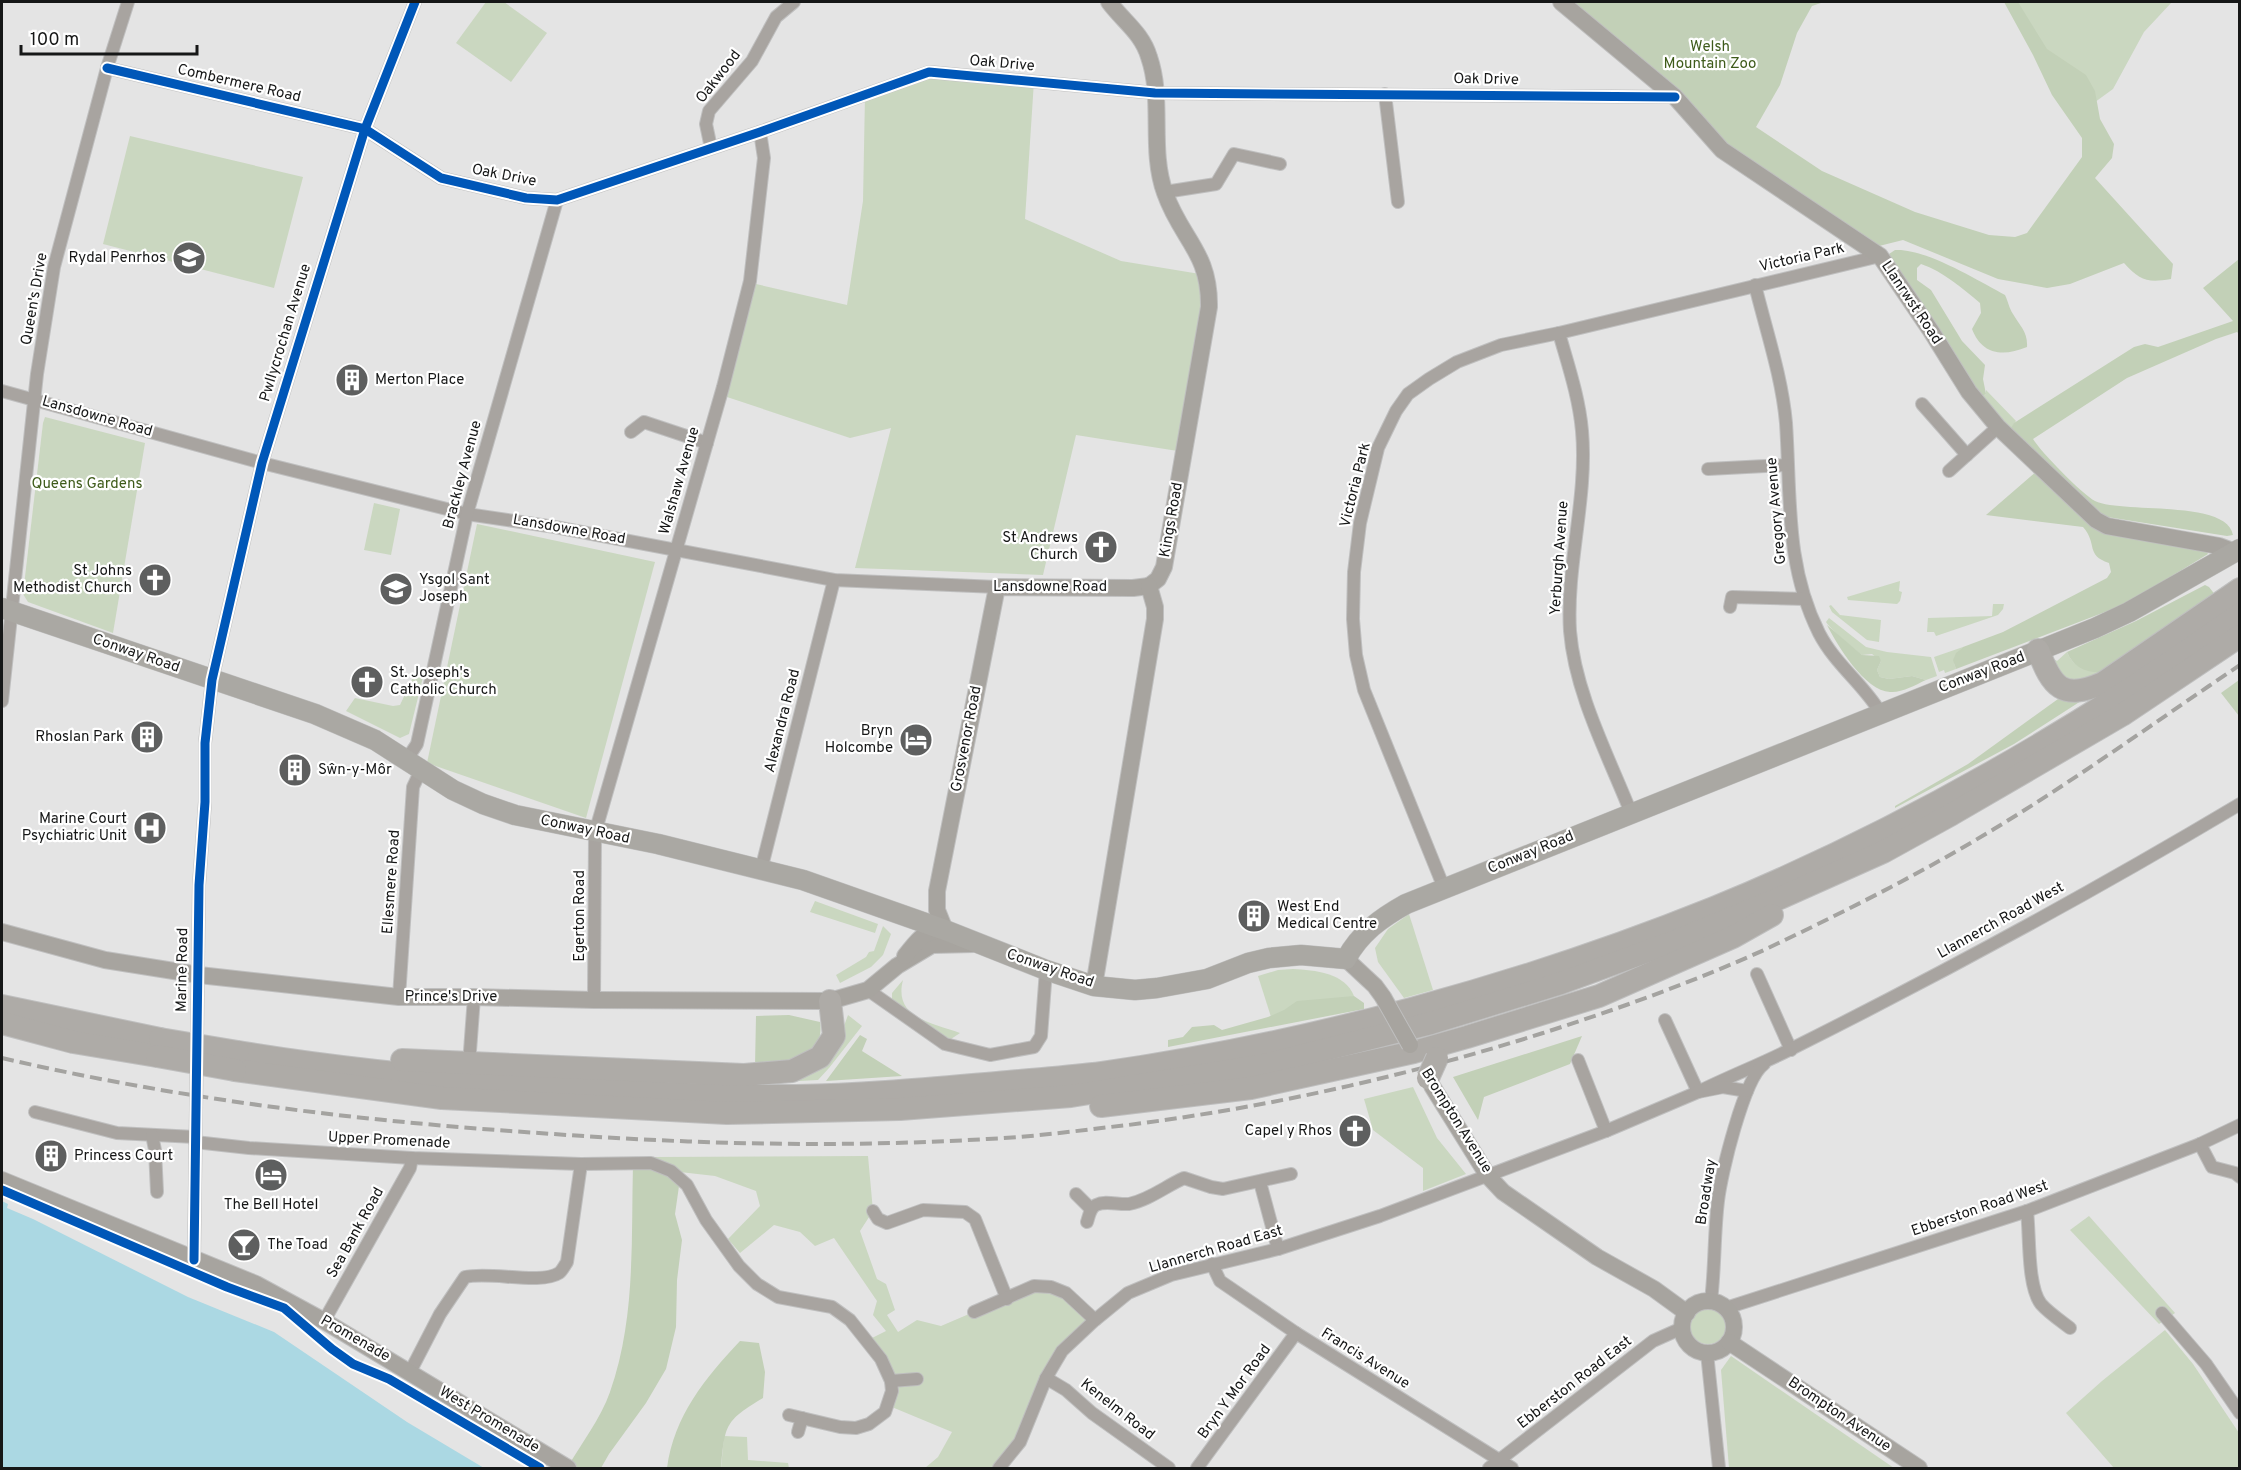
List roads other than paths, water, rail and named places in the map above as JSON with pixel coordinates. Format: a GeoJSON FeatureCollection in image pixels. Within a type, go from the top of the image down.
{"type":"FeatureCollection","features":[{"type":"Feature","properties":{"kind":"highway"},"geometry":{"type":"LineString","coordinates":[[2038,650],[2052,681],[2063,689],[2087,690],[2103,683],[2240,589]]}},
{"type":"Feature","properties":{"kind":"highway"},"geometry":{"type":"LineString","coordinates":[[280,1059],[445,1079],[670,1094],[795,1096],[902,1092],[1100,1073],[1303,1037],[1457,996],[1617,945],[1716,907],[1894,824],[2005,764],[2118,697],[2240,614]]}},
{"type":"Feature","properties":{"kind":"highway"},"geometry":{"type":"LineString","coordinates":[[2,1023],[73,1042],[158,1048],[442,1098],[727,1113],[904,1117],[1064,1111],[1423,1064],[1467,1037],[1599,996],[1733,937],[2122,715],[2240,636]]}},
{"type":"Feature","properties":{"kind":"highway"},"geometry":{"type":"LineString","coordinates":[[727,1113],[900,1109],[1071,1096],[1263,1065],[1431,1023],[1561,984],[1698,932],[1883,852]]}},
{"type":"Feature","properties":{"kind":"highway"},"geometry":{"type":"LineString","coordinates":[[236,1061],[341,1057],[744,1075],[792,1071],[820,1057],[834,1036],[830,1001]]}},
{"type":"Feature","properties":{"kind":"highway"},"geometry":{"type":"LineString","coordinates":[[2,1006],[158,1048]]}},
{"type":"Feature","properties":{"kind":"main road","name":"Kings Road"},"geometry":{"type":"LineString","coordinates":[[1109,2],[1143,42],[1154,71],[1156,148],[1165,192],[1173,212],[1200,255],[1206,275],[1209,307],[1164,567],[1158,579],[1149,586]]}},
{"type":"Feature","properties":{"kind":"main road","name":"Llanrwst Road"},"geometry":{"type":"LineString","coordinates":[[1561,2],[1675,97],[1722,150],[1880,256],[1969,392],[1998,428],[2102,524],[2237,551]]}},
{"type":"Feature","properties":{"kind":"main road","name":"Conway Road"},"geometry":{"type":"LineString","coordinates":[[6,609],[342,724],[375,740],[453,790],[515,815],[658,844],[841,892],[1094,986],[1114,989],[1157,988],[1207,979],[1248,963],[1269,958],[1301,955],[1346,959],[1352,947],[1379,919],[1406,904],[2129,612],[2237,551]]}},
{"type":"Feature","properties":{"kind":"main road","name":"Lansdowne Road"},"geometry":{"type":"LineString","coordinates":[[997,587],[1149,586]]}},
{"type":"Feature","properties":{"kind":"main road"},"geometry":{"type":"LineString","coordinates":[[1094,986],[1155,619],[1155,607],[1149,586]]}},
{"type":"Feature","properties":{"kind":"main road","name":"Grosvenor Road"},"geometry":{"type":"LineString","coordinates":[[945,930],[937,910],[937,891],[997,587]]}},
{"type":"Feature","properties":{"kind":"main road"},"geometry":{"type":"LineString","coordinates":[[908,916],[930,904],[937,891]]}},
{"type":"Feature","properties":{"kind":"main road","name":"Prince's Drive"},"geometry":{"type":"LineString","coordinates":[[897,966],[920,936],[931,931],[945,930]]}},
{"type":"Feature","properties":{"kind":"main road","name":"Prince's Drive"},"geometry":{"type":"LineString","coordinates":[[2,932],[105,960],[199,975],[399,997],[594,1000],[830,1001],[868,990],[897,966],[932,945],[978,944]]}},
{"type":"Feature","properties":{"kind":"main road","name":"Brompton Avenue"},"geometry":{"type":"LineString","coordinates":[[1346,959],[1375,986],[1383,997],[1488,1176],[1503,1192],[1597,1257],[1654,1289],[1685,1320]]}},
{"type":"Feature","properties":{"kind":"main road","name":"Promenade"},"geometry":{"type":"LineString","coordinates":[[2,1180],[256,1284],[410,1372]]}},
{"type":"Feature","properties":{"kind":"main road"},"geometry":{"type":"LineString","coordinates":[[1699,1303],[1719,1305],[1731,1316],[1734,1327],[1729,1342],[1719,1350],[1707,1353],[1689,1344],[1685,1320],[1699,1303]]}},
{"type":"Feature","properties":{"kind":"main road","name":"Brompton Avenue"},"geometry":{"type":"LineString","coordinates":[[1729,1342],[1919,1468]]}},
{"type":"Feature","properties":{"kind":"main road","name":"West Promenade"},"geometry":{"type":"LineString","coordinates":[[410,1372],[568,1468]]}},
{"type":"Feature","properties":{"kind":"street","name":"Queen's Drive"},"geometry":{"type":"LineString","coordinates":[[2,701],[6,609],[54,267],[106,68],[128,2]]}},
{"type":"Feature","properties":{"kind":"street","name":"Pwllycrochan Avenue"},"geometry":{"type":"LineString","coordinates":[[213,680],[262,463],[365,129],[415,2]]}},
{"type":"Feature","properties":{"kind":"street","name":"Oakwood"},"geometry":{"type":"LineString","coordinates":[[711,148],[706,124],[708,111],[752,62],[776,17],[794,2]]}},
{"type":"Feature","properties":{"kind":"street","name":"Combermere Road"},"geometry":{"type":"LineString","coordinates":[[106,68],[365,129]]}},
{"type":"Feature","properties":{"kind":"street","name":"Oak Drive"},"geometry":{"type":"LineString","coordinates":[[365,129],[441,178],[526,198],[557,200],[929,72],[1155,93],[1675,97]]}},
{"type":"Feature","properties":{"kind":"street"},"geometry":{"type":"LineString","coordinates":[[1385,94],[1398,202]]}},
{"type":"Feature","properties":{"kind":"street","name":"Walshaw Avenue"},"geometry":{"type":"LineString","coordinates":[[595,833],[750,281],[764,158],[760,132]]}},
{"type":"Feature","properties":{"kind":"street"},"geometry":{"type":"LineString","coordinates":[[1165,192],[1216,184],[1234,154],[1280,164]]}},
{"type":"Feature","properties":{"kind":"street","name":"Brackley Avenue"},"geometry":{"type":"LineString","coordinates":[[414,764],[467,514],[557,200]]}},
{"type":"Feature","properties":{"kind":"street","name":"Victoria Park"},"geometry":{"type":"LineString","coordinates":[[1444,888],[1364,690],[1356,655],[1353,619],[1354,572],[1368,485],[1378,448],[1396,411],[1408,394],[1457,362],[1501,345],[1880,256]]}},
{"type":"Feature","properties":{"kind":"street","name":"Gregory Avenue"},"geometry":{"type":"LineString","coordinates":[[1755,285],[1785,421],[1792,549],[1805,599],[1832,655],[1880,712]]}},
{"type":"Feature","properties":{"kind":"street","name":"Yerburgh Avenue"},"geometry":{"type":"LineString","coordinates":[[1559,333],[1578,405],[1582,432],[1582,469],[1569,602],[1574,660],[1581,688],[1631,813]]}},
{"type":"Feature","properties":{"kind":"street","name":"Lansdowne Road"},"geometry":{"type":"LineString","coordinates":[[2,391],[262,463],[467,514],[555,527],[834,580],[997,587]]}},
{"type":"Feature","properties":{"kind":"street"},"geometry":{"type":"LineString","coordinates":[[1922,404],[1967,455]]}},
{"type":"Feature","properties":{"kind":"street"},"geometry":{"type":"LineString","coordinates":[[631,432],[644,422],[706,443]]}},
{"type":"Feature","properties":{"kind":"street"},"geometry":{"type":"LineString","coordinates":[[1949,471],[1998,428]]}},
{"type":"Feature","properties":{"kind":"street"},"geometry":{"type":"LineString","coordinates":[[1708,469],[1787,465]]}},
{"type":"Feature","properties":{"kind":"street","name":"Alexandra Road"},"geometry":{"type":"LineString","coordinates":[[761,870],[834,580]]}},
{"type":"Feature","properties":{"kind":"street"},"geometry":{"type":"LineString","coordinates":[[1730,607],[1732,597],[1805,599]]}},
{"type":"Feature","properties":{"kind":"street","name":"Marine Road"},"geometry":{"type":"LineString","coordinates":[[194,1260],[199,885],[205,802],[205,743],[213,680]]}},
{"type":"Feature","properties":{"kind":"street","name":"Ellesmere Road"},"geometry":{"type":"LineString","coordinates":[[399,997],[414,764]]}},
{"type":"Feature","properties":{"kind":"street","name":"Llannerch Road West"},"geometry":{"type":"LineString","coordinates":[[1488,1176],[1606,1131],[1791,1050],[1916,985],[2137,864],[2240,804]]}},
{"type":"Feature","properties":{"kind":"street","name":"Egerton Road"},"geometry":{"type":"LineString","coordinates":[[594,1000],[595,833]]}},
{"type":"Feature","properties":{"kind":"street"},"geometry":{"type":"LineString","coordinates":[[868,990],[945,1044],[990,1055],[1034,1047],[1041,1036],[1046,970]]}},
{"type":"Feature","properties":{"kind":"street"},"geometry":{"type":"LineString","coordinates":[[1757,974],[1791,1050]]}},
{"type":"Feature","properties":{"kind":"street"},"geometry":{"type":"LineString","coordinates":[[471,1051],[474,997]]}},
{"type":"Feature","properties":{"kind":"street"},"geometry":{"type":"LineString","coordinates":[[1665,1020],[1698,1092]]}},
{"type":"Feature","properties":{"kind":"street","name":"Llannerch Road West"},"geometry":{"type":"LineString","coordinates":[[1698,1092],[1723,1086],[1747,1091],[1758,1068],[1773,1058]]}},
{"type":"Feature","properties":{"kind":"street"},"geometry":{"type":"LineString","coordinates":[[1578,1060],[1606,1131]]}},
{"type":"Feature","properties":{"kind":"street","name":"Broadway"},"geometry":{"type":"LineString","coordinates":[[1719,1305],[1718,1199],[1730,1145],[1747,1091]]}},
{"type":"Feature","properties":{"kind":"street","name":"Upper Promenade"},"geometry":{"type":"LineString","coordinates":[[35,1112],[117,1133],[195,1139],[249,1148],[412,1158],[581,1164],[651,1163],[671,1171],[687,1185],[706,1220],[739,1266],[757,1284],[778,1297],[832,1307],[850,1320],[881,1359],[891,1381]]}},
{"type":"Feature","properties":{"kind":"street","name":"Ebberston Road West"},"geometry":{"type":"LineString","coordinates":[[1719,1305],[2027,1211],[2200,1144],[2240,1125]]}},
{"type":"Feature","properties":{"kind":"street"},"geometry":{"type":"LineString","coordinates":[[152,1135],[157,1192]]}},
{"type":"Feature","properties":{"kind":"street"},"geometry":{"type":"LineString","coordinates":[[2200,1144],[2212,1167],[2235,1173],[2240,1177]]}},
{"type":"Feature","properties":{"kind":"street","name":"Sea Bank Road"},"geometry":{"type":"LineString","coordinates":[[324,1321],[410,1168],[412,1158]]}},
{"type":"Feature","properties":{"kind":"street"},"geometry":{"type":"LineString","coordinates":[[410,1372],[440,1314],[465,1277],[477,1274],[546,1278],[559,1273],[567,1262],[581,1164]]}},
{"type":"Feature","properties":{"kind":"street"},"geometry":{"type":"LineString","coordinates":[[1087,1222],[1091,1209],[1096,1205],[1127,1204],[1143,1200],[1184,1178],[1223,1189],[1291,1174]]}},
{"type":"Feature","properties":{"kind":"street","name":"Llannerch Road East"},"geometry":{"type":"LineString","coordinates":[[999,1468],[1020,1442],[1046,1378],[1062,1351],[1128,1293],[1171,1275],[1278,1249],[1380,1216],[1488,1176]]}},
{"type":"Feature","properties":{"kind":"street"},"geometry":{"type":"LineString","coordinates":[[1260,1182],[1278,1249]]}},
{"type":"Feature","properties":{"kind":"street"},"geometry":{"type":"LineString","coordinates":[[1076,1194],[1091,1209]]}},
{"type":"Feature","properties":{"kind":"street"},"geometry":{"type":"LineString","coordinates":[[873,1211],[878,1219],[887,1223],[923,1210],[965,1212],[975,1219],[980,1229],[983,1242],[1007,1299]]}},
{"type":"Feature","properties":{"kind":"street"},"geometry":{"type":"LineString","coordinates":[[2027,1211],[2031,1278],[2041,1303],[2070,1328]]}},
{"type":"Feature","properties":{"kind":"street","name":"Francis Avenue"},"geometry":{"type":"LineString","coordinates":[[1212,1264],[1220,1281],[1296,1333],[1494,1464],[1512,1468]]}},
{"type":"Feature","properties":{"kind":"street"},"geometry":{"type":"LineString","coordinates":[[974,1312],[1034,1286],[1051,1287],[1066,1293],[1095,1320]]}},
{"type":"Feature","properties":{"kind":"street"},"geometry":{"type":"LineString","coordinates":[[2162,1313],[2206,1364],[2240,1413]]}},
{"type":"Feature","properties":{"kind":"street","name":"Ebberston Road East"},"geometry":{"type":"LineString","coordinates":[[1494,1464],[1653,1341],[1685,1320]]}},
{"type":"Feature","properties":{"kind":"street","name":"Bryn Y Mor Road"},"geometry":{"type":"LineString","coordinates":[[1197,1468],[1296,1333]]}},
{"type":"Feature","properties":{"kind":"street"},"geometry":{"type":"LineString","coordinates":[[1707,1353],[1719,1468]]}},
{"type":"Feature","properties":{"kind":"street","name":"Kenelm Road"},"geometry":{"type":"LineString","coordinates":[[1046,1378],[1066,1390],[1092,1413],[1169,1468]]}},
{"type":"Feature","properties":{"kind":"street"},"geometry":{"type":"LineString","coordinates":[[789,1414],[840,1427],[856,1428],[869,1424],[885,1412],[892,1391],[891,1381],[917,1379]]}},
{"type":"Feature","properties":{"kind":"street"},"geometry":{"type":"LineString","coordinates":[[798,1432],[802,1418]]}},
{"type":"Feature","properties":{"kind":"water"},"geometry":{"type":"Polygon","coordinates":[[[2,1201],[8,1204],[7,1208],[188,1297],[274,1332],[407,1422],[484,1468],[2,1468],[2,1201]]]}},
{"type":"Feature","properties":{"kind":"railway"},"geometry":{"type":"LineString","coordinates":[[2,1058],[68,1073],[202,1097],[336,1115],[471,1128],[651,1140],[763,1144],[931,1142],[1041,1135],[1181,1118],[1234,1109],[1338,1088],[1492,1049],[1627,1005],[1764,950],[1880,893],[1994,829],[2240,665]]}},
{"type":"Feature","properties":{"kind":"place","name":"Rydal Penrhos"},"geometry":{"type":"Point","coordinates":[189,258]}},
{"type":"Feature","properties":{"kind":"place","name":"Merton Place"},"geometry":{"type":"Point","coordinates":[352,380]}},
{"type":"Feature","properties":{"kind":"place","name":"St Andrews Church"},"geometry":{"type":"Point","coordinates":[1101,547]}},
{"type":"Feature","properties":{"kind":"place","name":"St Johns Methodist Church"},"geometry":{"type":"Point","coordinates":[155,580]}},
{"type":"Feature","properties":{"kind":"place","name":"Ysgol Sant Joseph"},"geometry":{"type":"Point","coordinates":[396,589]}},
{"type":"Feature","properties":{"kind":"place","name":"St. Joseph's Catholic Church"},"geometry":{"type":"Point","coordinates":[367,682]}},
{"type":"Feature","properties":{"kind":"place","name":"Rhoslan Park"},"geometry":{"type":"Point","coordinates":[147,737]}},
{"type":"Feature","properties":{"kind":"place","name":"Bryn Holcombe"},"geometry":{"type":"Point","coordinates":[916,740]}},
{"type":"Feature","properties":{"kind":"place","name":"Sŵn-y-Môr"},"geometry":{"type":"Point","coordinates":[295,770]}},
{"type":"Feature","properties":{"kind":"place","name":"Marine Court Psychiatric Unit"},"geometry":{"type":"Point","coordinates":[150,828]}},
{"type":"Feature","properties":{"kind":"place","name":"West End Medical Centre"},"geometry":{"type":"Point","coordinates":[1254,916]}},
{"type":"Feature","properties":{"kind":"place","name":"Capel y Rhos"},"geometry":{"type":"Point","coordinates":[1355,1131]}},
{"type":"Feature","properties":{"kind":"place","name":"Princess Court"},"geometry":{"type":"Point","coordinates":[51,1156]}},
{"type":"Feature","properties":{"kind":"place","name":"The Bell Hotel"},"geometry":{"type":"Point","coordinates":[271,1175]}},
{"type":"Feature","properties":{"kind":"place","name":"The Toad"},"geometry":{"type":"Point","coordinates":[244,1245]}},
{"type":"Feature","properties":{"kind":"park label","name":"Welsh Mountain Zoo"},"geometry":{"type":"Point","coordinates":[1710,56]}},
{"type":"Feature","properties":{"kind":"park label","name":"Queens Gardens"},"geometry":{"type":"Point","coordinates":[87,484]}}]}
